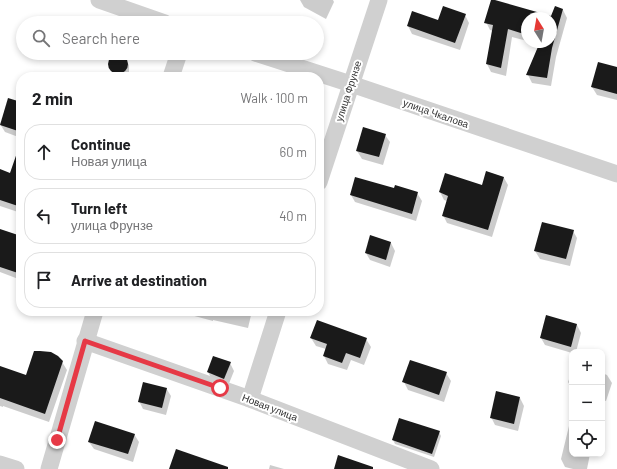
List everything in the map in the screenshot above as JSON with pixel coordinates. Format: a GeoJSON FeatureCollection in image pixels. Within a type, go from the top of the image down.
{"type":"FeatureCollection","features":[{"type":"Feature","properties":{"kind":"street"},"geometry":{"type":"LineString","coordinates":[[99,0],[145,16]]}},
{"type":"Feature","properties":{"kind":"street","name":"улица Фрунзе"},"geometry":{"type":"LineString","coordinates":[[324,166],[379,0]]}},
{"type":"Feature","properties":{"kind":"street"},"geometry":{"type":"LineString","coordinates":[[173,72],[177,60]]}},
{"type":"Feature","properties":{"kind":"street","name":"улица Чкалова"},"geometry":{"type":"LineString","coordinates":[[276,60],[313,72]]}},
{"type":"Feature","properties":{"kind":"street","name":"улица Чкалова"},"geometry":{"type":"LineString","coordinates":[[324,76],[617,174]]}},
{"type":"Feature","properties":{"kind":"street"},"geometry":{"type":"LineString","coordinates":[[49,469],[93,316]]}},
{"type":"Feature","properties":{"kind":"street"},"geometry":{"type":"LineString","coordinates":[[250,399],[276,316]]}},
{"type":"Feature","properties":{"kind":"street","name":"Новая улица"},"geometry":{"type":"LineString","coordinates":[[85,341],[250,399],[431,469]]}},
{"type":"Feature","properties":{"kind":"street"},"geometry":{"type":"LineString","coordinates":[[0,464],[16,469]]}},
{"type":"Feature","properties":{"kind":"building"},"geometry":{"type":"Polygon","coordinates":[[[491,0],[537,12],[521,12],[521,33],[508,29],[501,68],[486,64],[493,25],[484,23],[491,0]]]}},
{"type":"Feature","properties":{"kind":"building"},"geometry":{"type":"Polygon","coordinates":[[[443,6],[466,14],[455,43],[407,26],[412,11],[438,20],[443,6]]]}},
{"type":"Feature","properties":{"kind":"building"},"geometry":{"type":"Polygon","coordinates":[[[555,6],[563,9],[557,30],[557,12],[553,12],[555,6]]]}},
{"type":"Feature","properties":{"kind":"building"},"geometry":{"type":"Polygon","coordinates":[[[537,48],[552,48],[547,78],[526,75],[537,48]]]}},
{"type":"Feature","properties":{"kind":"building"},"geometry":{"type":"Polygon","coordinates":[[[109,60],[127,60],[127,68],[124,72],[112,72],[109,68],[109,60]]]}},
{"type":"Feature","properties":{"kind":"building"},"geometry":{"type":"Polygon","coordinates":[[[598,62],[617,67],[617,94],[591,87],[598,62]]]}},
{"type":"Feature","properties":{"kind":"building"},"geometry":{"type":"Polygon","coordinates":[[[8,98],[16,100],[16,130],[0,125],[8,98]]]}},
{"type":"Feature","properties":{"kind":"building"},"geometry":{"type":"Polygon","coordinates":[[[363,127],[386,134],[379,157],[356,151],[363,127]]]}},
{"type":"Feature","properties":{"kind":"building"},"geometry":{"type":"Polygon","coordinates":[[[16,156],[16,205],[0,200],[0,169],[10,173],[16,156]]]}},
{"type":"Feature","properties":{"kind":"building"},"geometry":{"type":"Polygon","coordinates":[[[486,171],[504,177],[488,230],[442,216],[448,196],[439,192],[445,173],[482,185],[486,171]]]}},
{"type":"Feature","properties":{"kind":"building"},"geometry":{"type":"Polygon","coordinates":[[[355,177],[394,188],[395,185],[418,192],[412,214],[350,195],[355,177]]]}},
{"type":"Feature","properties":{"kind":"building"},"geometry":{"type":"Polygon","coordinates":[[[542,222],[574,230],[566,259],[534,251],[542,222]]]}},
{"type":"Feature","properties":{"kind":"building"},"geometry":{"type":"Polygon","coordinates":[[[0,229],[16,234],[16,272],[0,267],[0,229]]]}},
{"type":"Feature","properties":{"kind":"building"},"geometry":{"type":"Polygon","coordinates":[[[370,235],[391,242],[386,260],[365,253],[370,235]]]}},
{"type":"Feature","properties":{"kind":"building"},"geometry":{"type":"Polygon","coordinates":[[[546,315],[577,324],[571,347],[540,338],[546,315]]]}},
{"type":"Feature","properties":{"kind":"building"},"geometry":{"type":"Polygon","coordinates":[[[317,320],[367,338],[360,358],[346,353],[342,363],[323,356],[327,344],[310,338],[317,320]]]}},
{"type":"Feature","properties":{"kind":"building"},"geometry":{"type":"Polygon","coordinates":[[[34,351],[51,352],[63,361],[45,414],[0,398],[0,366],[26,375],[34,351]]]}},
{"type":"Feature","properties":{"kind":"building"},"geometry":{"type":"Polygon","coordinates":[[[213,356],[231,362],[224,379],[207,372],[213,356]]]}},
{"type":"Feature","properties":{"kind":"building"},"geometry":{"type":"Polygon","coordinates":[[[410,360],[447,372],[439,395],[402,382],[410,360]]]}},
{"type":"Feature","properties":{"kind":"building"},"geometry":{"type":"Polygon","coordinates":[[[143,382],[167,388],[162,408],[138,402],[143,382]]]}},
{"type":"Feature","properties":{"kind":"building"},"geometry":{"type":"Polygon","coordinates":[[[496,391],[520,397],[514,424],[490,418],[496,391]]]}},
{"type":"Feature","properties":{"kind":"building"},"geometry":{"type":"Polygon","coordinates":[[[399,418],[440,431],[432,454],[392,440],[399,418]]]}},
{"type":"Feature","properties":{"kind":"building"},"geometry":{"type":"Polygon","coordinates":[[[95,421],[135,434],[128,454],[88,442],[95,421]]]}},
{"type":"Feature","properties":{"kind":"building"},"geometry":{"type":"Polygon","coordinates":[[[176,449],[228,467],[228,469],[169,469],[176,449]]]}},
{"type":"Feature","properties":{"kind":"building"},"geometry":{"type":"Polygon","coordinates":[[[338,455],[373,467],[373,469],[334,469],[338,455]]]}},
{"type":"Feature","properties":{"kind":"route"},"geometry":{"type":"LineString","coordinates":[[57,440],[85,341],[220,388]]}}]}
